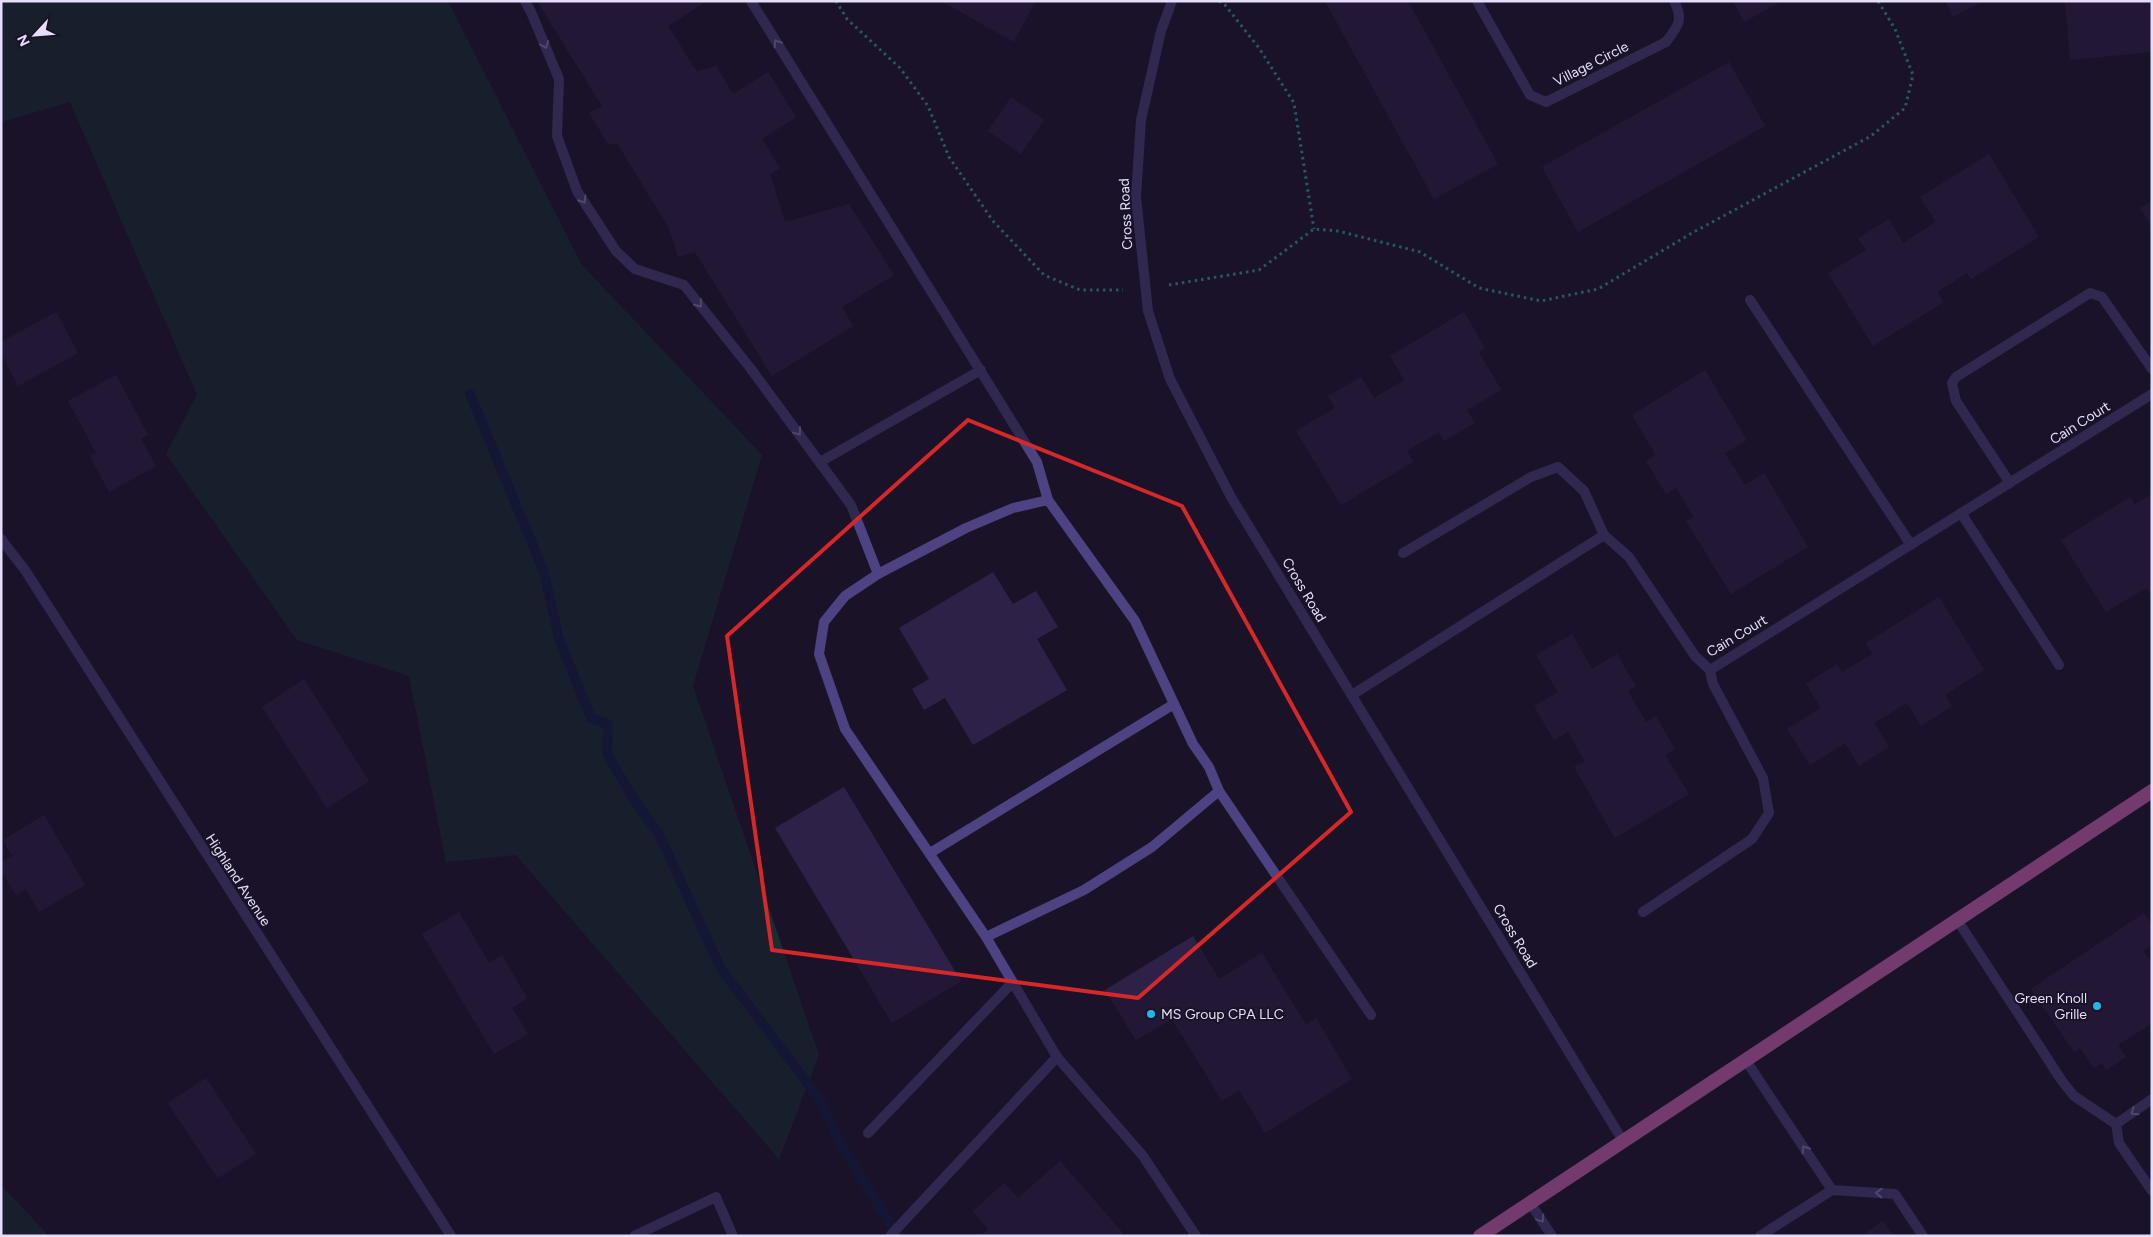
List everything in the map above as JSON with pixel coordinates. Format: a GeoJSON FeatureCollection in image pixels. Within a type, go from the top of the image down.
{"type":"FeatureCollection","features":[{"type":"Feature","properties":{"kind":"highway"},"geometry":{"type":"LineString","coordinates":[[1480,1236],[1956,918],[2152,791]]}},
{"type":"Feature","properties":{"kind":"street"},"geometry":{"type":"LineString","coordinates":[[524,1],[531,12],[559,79],[557,136],[577,191],[616,251],[635,269],[684,285],[752,370],[851,505],[878,574]]}},
{"type":"Feature","properties":{"kind":"street"},"geometry":{"type":"LineString","coordinates":[[751,1],[1038,462],[1048,500],[1135,621],[1174,704],[1219,791],[1371,1015]]}},
{"type":"Feature","properties":{"kind":"street","name":"Cross Road"},"geometry":{"type":"LineString","coordinates":[[1172,1],[1161,32],[1141,120],[1136,197],[1148,311],[1170,379],[1231,497],[1623,1141]]}},
{"type":"Feature","properties":{"kind":"street","name":"Village Circle"},"geometry":{"type":"LineString","coordinates":[[1477,1],[1530,95],[1546,102],[1666,42],[1679,25],[1679,11],[1674,1]]}},
{"type":"Feature","properties":{"kind":"street"},"geometry":{"type":"LineString","coordinates":[[2010,483],[1956,401],[1952,383],[1956,377],[2090,293],[2102,296],[2152,369]]}},
{"type":"Feature","properties":{"kind":"street"},"geometry":{"type":"LineString","coordinates":[[1750,300],[1910,545]]}},
{"type":"Feature","properties":{"kind":"street"},"geometry":{"type":"LineString","coordinates":[[820,462],[981,370]]}},
{"type":"Feature","properties":{"kind":"street","name":"Cain Court"},"geometry":{"type":"LineString","coordinates":[[1604,535],[1629,557],[1695,656],[1710,670],[2152,394]]}},
{"type":"Feature","properties":{"kind":"street"},"geometry":{"type":"LineString","coordinates":[[1352,695],[1604,535],[1584,491],[1558,467],[1531,477],[1403,553]]}},
{"type":"Feature","properties":{"kind":"street"},"geometry":{"type":"LineString","coordinates":[[1048,500],[1013,508],[966,528],[878,574],[844,596],[824,622],[819,654],[845,729],[986,937],[1057,1057],[1143,1156],[1196,1236]]}},
{"type":"Feature","properties":{"kind":"street"},"geometry":{"type":"LineString","coordinates":[[1961,513],[2059,665]]}},
{"type":"Feature","properties":{"kind":"street","name":"Highland Avenue"},"geometry":{"type":"LineString","coordinates":[[1,539],[25,570],[451,1236]]}},
{"type":"Feature","properties":{"kind":"street"},"geometry":{"type":"LineString","coordinates":[[1643,912],[1752,839],[1769,812],[1763,778],[1713,684],[1710,670]]}},
{"type":"Feature","properties":{"kind":"street"},"geometry":{"type":"LineString","coordinates":[[930,854],[1174,704]]}},
{"type":"Feature","properties":{"kind":"street"},"geometry":{"type":"LineString","coordinates":[[986,937],[1092,885],[1152,847],[1219,791]]}},
{"type":"Feature","properties":{"kind":"street"},"geometry":{"type":"LineString","coordinates":[[1956,918],[2062,1081],[2074,1096],[2116,1124],[2119,1143],[2152,1191]]}},
{"type":"Feature","properties":{"kind":"street"},"geometry":{"type":"LineString","coordinates":[[868,1133],[1012,983]]}},
{"type":"Feature","properties":{"kind":"street"},"geometry":{"type":"LineString","coordinates":[[890,1236],[1057,1057]]}},
{"type":"Feature","properties":{"kind":"street"},"geometry":{"type":"LineString","coordinates":[[1745,1059],[1832,1190]]}},
{"type":"Feature","properties":{"kind":"street"},"geometry":{"type":"LineString","coordinates":[[2116,1124],[2152,1099]]}},
{"type":"Feature","properties":{"kind":"street"},"geometry":{"type":"LineString","coordinates":[[1760,1236],[1832,1190],[1895,1194],[1923,1236]]}},
{"type":"Feature","properties":{"kind":"street"},"geometry":{"type":"LineString","coordinates":[[634,1236],[716,1197],[733,1236]]}},
{"type":"Feature","properties":{"kind":"street"},"geometry":{"type":"LineString","coordinates":[[1530,1203],[1552,1236]]}},
{"type":"Feature","properties":{"kind":"path"},"geometry":{"type":"LineString","coordinates":[[836,1],[847,19],[900,68],[928,106],[949,157],[987,213],[1044,275],[1080,290],[1146,289],[1259,270],[1314,229],[1338,231],[1420,252],[1479,288],[1541,301],[1598,289],[1692,233],[1871,136],[1905,108],[1913,75],[1895,29],[1878,1]]}},
{"type":"Feature","properties":{"kind":"path"},"geometry":{"type":"LineString","coordinates":[[1220,1],[1259,48],[1294,103],[1314,229]]}},
{"type":"Feature","properties":{"kind":"highlighted area"},"geometry":{"type":"Polygon","coordinates":[[[968,420],[1182,506],[1351,812],[1138,998],[772,950],[727,636],[968,420]]]}},
{"type":"Feature","properties":{"kind":"green space"},"geometry":{"type":"Polygon","coordinates":[[[1,1],[448,1],[581,264],[762,455],[693,686],[819,1055],[779,1159],[516,855],[446,862],[409,676],[297,640],[166,454],[197,395],[70,102],[1,122],[1,1]]]}},
{"type":"Feature","properties":{"kind":"green space"},"geometry":{"type":"Polygon","coordinates":[[[1,1185],[49,1236],[1,1236],[1,1185]]]}},
{"type":"Feature","properties":{"kind":"building"},"geometry":{"type":"Polygon","coordinates":[[[537,1],[707,1],[668,26],[697,72],[716,66],[733,94],[768,72],[796,117],[762,139],[780,168],[770,174],[785,222],[849,204],[894,275],[842,307],[853,326],[772,376],[695,252],[678,257],[669,228],[617,143],[609,145],[589,113],[602,106],[537,1]]]}},
{"type":"Feature","properties":{"kind":"building"},"geometry":{"type":"Polygon","coordinates":[[[941,1],[1036,1],[1014,42],[941,1]]]}},
{"type":"Feature","properties":{"kind":"building"},"geometry":{"type":"Polygon","coordinates":[[[1325,1],[1408,1],[1498,164],[1434,199],[1325,1]]]}},
{"type":"Feature","properties":{"kind":"building"},"geometry":{"type":"Polygon","coordinates":[[[1733,1],[1782,1],[1744,22],[1733,1]]]}},
{"type":"Feature","properties":{"kind":"building"},"geometry":{"type":"Polygon","coordinates":[[[1945,1],[1983,1],[1953,17],[1945,1]]]}},
{"type":"Feature","properties":{"kind":"building"},"geometry":{"type":"Polygon","coordinates":[[[2065,1],[2152,1],[2152,52],[2070,60],[2065,1]]]}},
{"type":"Feature","properties":{"kind":"building"},"geometry":{"type":"Polygon","coordinates":[[[1729,62],[1765,126],[1578,232],[1542,167],[1729,62]]]}},
{"type":"Feature","properties":{"kind":"building"},"geometry":{"type":"Polygon","coordinates":[[[1011,97],[1044,120],[1021,154],[988,131],[1011,97]]]}},
{"type":"Feature","properties":{"kind":"building"},"geometry":{"type":"Polygon","coordinates":[[[1989,154],[2039,237],[1971,279],[1967,273],[1937,292],[1944,302],[1873,346],[1828,273],[1866,250],[1858,238],[1889,219],[1903,243],[1936,222],[1920,197],[1989,154]]]}},
{"type":"Feature","properties":{"kind":"building"},"geometry":{"type":"Polygon","coordinates":[[[2152,201],[2152,227],[2140,208],[2152,201]]]}},
{"type":"Feature","properties":{"kind":"building"},"geometry":{"type":"Polygon","coordinates":[[[56,312],[78,353],[18,386],[1,354],[1,342],[56,312]]]}},
{"type":"Feature","properties":{"kind":"building"},"geometry":{"type":"Polygon","coordinates":[[[1464,312],[1485,348],[1479,352],[1501,390],[1467,410],[1475,423],[1444,441],[1439,432],[1407,451],[1413,462],[1341,505],[1296,431],[1335,408],[1328,396],[1361,377],[1374,398],[1404,380],[1390,356],[1464,312]]]}},
{"type":"Feature","properties":{"kind":"building"},"geometry":{"type":"Polygon","coordinates":[[[1705,370],[1747,440],[1725,453],[1745,485],[1764,473],[1808,547],[1731,594],[1686,521],[1694,517],[1676,488],[1666,494],[1646,461],[1656,455],[1632,415],[1705,370]]]}},
{"type":"Feature","properties":{"kind":"building"},"geometry":{"type":"Polygon","coordinates":[[[116,375],[148,435],[141,439],[156,466],[109,492],[90,456],[96,453],[68,401],[116,375]]]}},
{"type":"Feature","properties":{"kind":"building"},"geometry":{"type":"Polygon","coordinates":[[[2152,494],[2152,596],[2146,588],[2106,612],[2061,540],[2130,497],[2135,504],[2152,494]]]}},
{"type":"Feature","properties":{"kind":"building"},"geometry":{"type":"Polygon","coordinates":[[[993,572],[1013,604],[1036,591],[1058,627],[1037,639],[1067,690],[973,745],[945,698],[924,710],[912,689],[929,679],[899,628],[993,572]]]}},
{"type":"Feature","properties":{"kind":"building"},"geometry":{"type":"Polygon","coordinates":[[[1939,597],[1984,670],[1945,695],[1952,706],[1921,726],[1907,703],[1874,723],[1889,747],[1859,766],[1845,743],[1810,765],[1787,729],[1821,708],[1806,684],[1837,664],[1842,672],[1872,654],[1866,643],[1939,597]]]}},
{"type":"Feature","properties":{"kind":"building"},"geometry":{"type":"Polygon","coordinates":[[[1572,634],[1592,669],[1617,654],[1636,686],[1628,691],[1646,722],[1656,716],[1675,749],[1665,755],[1689,794],[1615,838],[1574,767],[1585,761],[1568,732],[1554,740],[1534,706],[1558,692],[1536,655],[1572,634]]]}},
{"type":"Feature","properties":{"kind":"building"},"geometry":{"type":"Polygon","coordinates":[[[304,679],[369,781],[327,808],[262,707],[304,679]]]}},
{"type":"Feature","properties":{"kind":"building"},"geometry":{"type":"Polygon","coordinates":[[[844,787],[961,981],[892,1023],[775,828],[844,787]]]}},
{"type":"Feature","properties":{"kind":"building"},"geometry":{"type":"Polygon","coordinates":[[[44,815],[85,885],[39,912],[26,889],[16,895],[1,870],[1,862],[12,856],[3,840],[44,815]]]}},
{"type":"Feature","properties":{"kind":"building"},"geometry":{"type":"Polygon","coordinates":[[[459,912],[489,963],[502,955],[527,998],[512,1008],[528,1034],[494,1054],[422,934],[459,912]]]}},
{"type":"Feature","properties":{"kind":"building","name":"Green Knoll Grille"},"geometry":{"type":"Polygon","coordinates":[[[2144,913],[2152,925],[2152,945],[2143,951],[2152,963],[2152,1023],[2118,1045],[2126,1057],[2106,1070],[2102,1063],[2094,1068],[2080,1048],[2074,1052],[2031,989],[2144,913]]]}},
{"type":"Feature","properties":{"kind":"building"},"geometry":{"type":"Polygon","coordinates":[[[1193,936],[1219,979],[1262,953],[1306,1025],[1316,1018],[1352,1079],[1265,1133],[1239,1090],[1222,1101],[1172,1019],[1136,1040],[1105,990],[1193,936]]]}},
{"type":"Feature","properties":{"kind":"building"},"geometry":{"type":"Polygon","coordinates":[[[206,1078],[256,1154],[218,1178],[168,1103],[206,1078]]]}},
{"type":"Feature","properties":{"kind":"building"},"geometry":{"type":"Polygon","coordinates":[[[1060,1161],[1123,1233],[1120,1236],[980,1236],[988,1229],[973,1211],[1004,1183],[1018,1198],[1060,1161]]]}},
{"type":"Feature","properties":{"kind":"building"},"geometry":{"type":"Polygon","coordinates":[[[1883,1221],[1893,1236],[1861,1236],[1883,1221]]]}},
{"type":"Feature","properties":{"kind":"waterway"},"geometry":{"type":"LineString","coordinates":[[470,394],[544,572],[559,639],[591,718],[608,724],[607,754],[635,801],[659,834],[721,969],[819,1098],[844,1150],[898,1236]]}},
{"type":"Feature","properties":{"kind":"place","name":"Green Knoll Grille"},"geometry":{"type":"Point","coordinates":[2097,1006]}},
{"type":"Feature","properties":{"kind":"place","name":"MS Group CPA LLC"},"geometry":{"type":"Point","coordinates":[1151,1014]}}]}
